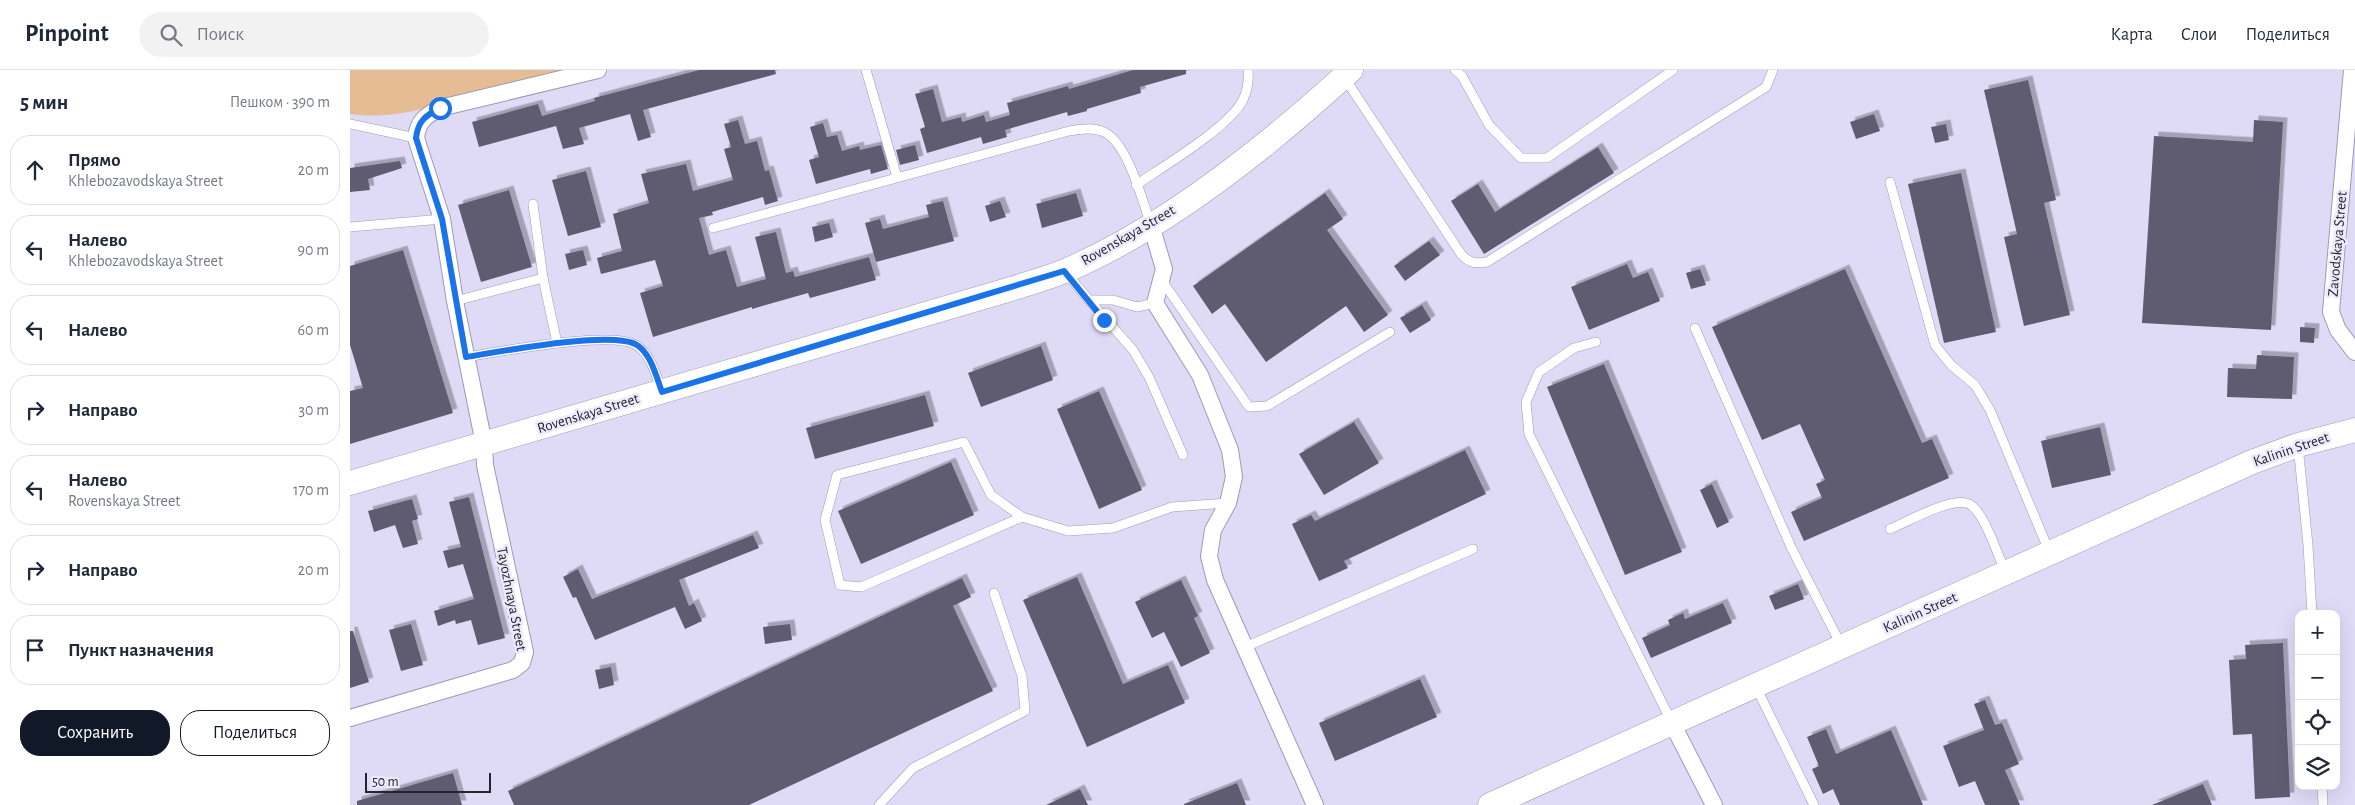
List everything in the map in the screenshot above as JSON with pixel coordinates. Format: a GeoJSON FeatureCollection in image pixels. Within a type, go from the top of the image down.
{"type":"FeatureCollection","features":[{"type":"Feature","properties":{"kind":"main road","name":"Rovenskaya Street"},"geometry":{"type":"LineString","coordinates":[[350,483],[662,392],[1064,271],[1151,225],[1240,164],[1347,73]]}},
{"type":"Feature","properties":{"kind":"main road","name":"Kalinin Street"},"geometry":{"type":"LineString","coordinates":[[1490,805],[2252,462],[2298,445],[2355,430]]}},
{"type":"Feature","properties":{"kind":"street"},"geometry":{"type":"LineString","coordinates":[[416,138],[418,126],[425,116],[440,108],[598,70]]}},
{"type":"Feature","properties":{"kind":"street","name":"Zavodskaya Street"},"geometry":{"type":"LineString","coordinates":[[2352,70],[2331,312],[2338,330],[2355,352]]}},
{"type":"Feature","properties":{"kind":"street","name":"Tayozhnaya Street"},"geometry":{"type":"LineString","coordinates":[[350,718],[513,670],[522,663],[525,652],[485,465],[484,444],[455,301],[442,219],[416,138]]}},
{"type":"Feature","properties":{"kind":"street"},"geometry":{"type":"LineString","coordinates":[[1151,225],[1164,269],[1154,303],[1200,375],[1230,450],[1234,477],[1228,503],[1213,530],[1209,556],[1215,580],[1315,805]]}},
{"type":"Feature","properties":{"kind":"street"},"geometry":{"type":"LineString","coordinates":[[1672,723],[1714,805]]}},
{"type":"Feature","properties":{"kind":"lane"},"geometry":{"type":"LineString","coordinates":[[866,70],[897,177]]}},
{"type":"Feature","properties":{"kind":"lane"},"geometry":{"type":"LineString","coordinates":[[1136,185],[1230,117],[1243,99],[1248,87],[1248,70]]}},
{"type":"Feature","properties":{"kind":"lane"},"geometry":{"type":"LineString","coordinates":[[1455,70],[1462,76],[1489,125],[1521,158],[1548,158],[1673,70]]}},
{"type":"Feature","properties":{"kind":"lane"},"geometry":{"type":"LineString","coordinates":[[1347,73],[1461,254],[1468,261],[1476,264],[1487,262],[1766,87],[1773,70]]}},
{"type":"Feature","properties":{"kind":"lane"},"geometry":{"type":"LineString","coordinates":[[350,124],[416,138]]}},
{"type":"Feature","properties":{"kind":"lane"},"geometry":{"type":"LineString","coordinates":[[712,228],[1069,131],[1092,129],[1104,131],[1121,148],[1151,225]]}},
{"type":"Feature","properties":{"kind":"lane"},"geometry":{"type":"LineString","coordinates":[[1890,182],[1935,345],[1951,365],[1975,385],[1990,410],[2050,554]]}},
{"type":"Feature","properties":{"kind":"lane"},"geometry":{"type":"LineString","coordinates":[[533,204],[543,278],[557,343]]}},
{"type":"Feature","properties":{"kind":"lane"},"geometry":{"type":"LineString","coordinates":[[350,227],[442,219]]}},
{"type":"Feature","properties":{"kind":"lane"},"geometry":{"type":"LineString","coordinates":[[1064,271],[1133,350],[1149,377],[1182,455]]}},
{"type":"Feature","properties":{"kind":"lane"},"geometry":{"type":"LineString","coordinates":[[455,301],[543,278]]}},
{"type":"Feature","properties":{"kind":"lane"},"geometry":{"type":"LineString","coordinates":[[1161,279],[1249,407],[1267,406],[1390,332]]}},
{"type":"Feature","properties":{"kind":"lane"},"geometry":{"type":"LineString","coordinates":[[1089,300],[1114,300],[1137,307],[1154,303]]}},
{"type":"Feature","properties":{"kind":"lane"},"geometry":{"type":"LineString","coordinates":[[1695,328],[1791,547],[1842,647]]}},
{"type":"Feature","properties":{"kind":"lane"},"geometry":{"type":"LineString","coordinates":[[466,357],[557,343],[623,340],[637,345],[650,362],[662,392]]}},
{"type":"Feature","properties":{"kind":"lane"},"geometry":{"type":"LineString","coordinates":[[1596,342],[1574,348],[1539,372],[1526,402],[1529,434],[1672,723]]}},
{"type":"Feature","properties":{"kind":"lane"},"geometry":{"type":"LineString","coordinates":[[1022,517],[861,587],[840,585],[825,520],[837,475],[964,442],[991,495],[1022,517],[1068,532],[1114,528],[1172,507],[1228,503]]}},
{"type":"Feature","properties":{"kind":"lane"},"geometry":{"type":"LineString","coordinates":[[2298,445],[2308,545],[2312,610]]}},
{"type":"Feature","properties":{"kind":"lane"},"geometry":{"type":"LineString","coordinates":[[1890,529],[1949,504],[1961,502],[1970,504],[1982,519],[2006,574]]}},
{"type":"Feature","properties":{"kind":"lane"},"geometry":{"type":"LineString","coordinates":[[1245,647],[1473,549]]}},
{"type":"Feature","properties":{"kind":"lane"},"geometry":{"type":"LineString","coordinates":[[879,805],[913,768],[1025,711],[1022,676],[994,593]]}},
{"type":"Feature","properties":{"kind":"lane"},"geometry":{"type":"LineString","coordinates":[[1756,686],[1814,805]]}},
{"type":"Feature","properties":{"kind":"lane"},"geometry":{"type":"LineString","coordinates":[[2322,790],[2323,805]]}},
{"type":"Feature","properties":{"kind":"shaded area"},"geometry":{"type":"Polygon","coordinates":[[[350,70],[574,70],[416,110],[372,116],[350,114],[350,70]]]}},
{"type":"Feature","properties":{"kind":"building"},"geometry":{"type":"Polygon","coordinates":[[[699,70],[775,70],[776,74],[643,110],[651,137],[638,141],[630,114],[579,128],[584,144],[563,149],[556,126],[479,147],[472,122],[538,104],[542,116],[595,101],[594,98],[699,70]]]}},
{"type":"Feature","properties":{"kind":"building"},"geometry":{"type":"Polygon","coordinates":[[[1133,70],[1186,70],[1186,74],[1140,87],[1141,93],[1087,109],[1087,111],[1068,116],[1067,112],[1005,130],[1007,137],[983,144],[981,137],[927,153],[920,129],[925,127],[915,94],[933,89],[942,122],[961,117],[962,122],[984,115],[986,122],[1010,115],[1007,103],[1068,86],[1069,89],[1133,70]]]}},
{"type":"Feature","properties":{"kind":"building"},"geometry":{"type":"Polygon","coordinates":[[[2028,80],[2056,200],[2044,203],[2070,315],[2024,326],[2004,237],[2017,234],[1984,90],[2028,80]]]}},
{"type":"Feature","properties":{"kind":"building"},"geometry":{"type":"Polygon","coordinates":[[[1874,114],[1880,131],[1856,139],[1850,122],[1874,114]]]}},
{"type":"Feature","properties":{"kind":"building"},"geometry":{"type":"Polygon","coordinates":[[[738,120],[745,144],[757,141],[765,171],[769,170],[778,201],[765,205],[763,197],[712,212],[713,215],[699,218],[709,255],[726,250],[737,287],[766,279],[755,237],[776,232],[786,273],[793,271],[795,277],[869,257],[876,280],[810,298],[808,293],[752,309],[752,307],[653,337],[640,293],[663,286],[655,260],[601,274],[597,258],[622,251],[613,214],[649,203],[641,174],[686,164],[693,191],[733,180],[724,149],[731,147],[724,124],[738,120]]]}},
{"type":"Feature","properties":{"kind":"building"},"geometry":{"type":"Polygon","coordinates":[[[2254,120],[2283,122],[2271,330],[2142,323],[2154,136],[2253,142],[2254,120]]]}},
{"type":"Feature","properties":{"kind":"building"},"geometry":{"type":"Polygon","coordinates":[[[823,123],[827,137],[837,135],[842,151],[859,146],[860,150],[881,145],[888,169],[871,174],[870,169],[816,184],[809,160],[819,157],[810,127],[823,123]]]}},
{"type":"Feature","properties":{"kind":"building"},"geometry":{"type":"Polygon","coordinates":[[[1946,124],[1949,140],[1935,143],[1931,127],[1946,124]]]}},
{"type":"Feature","properties":{"kind":"building"},"geometry":{"type":"Polygon","coordinates":[[[915,145],[919,160],[900,165],[896,150],[915,145]]]}},
{"type":"Feature","properties":{"kind":"building"},"geometry":{"type":"Polygon","coordinates":[[[1598,147],[1614,173],[1484,254],[1451,201],[1478,184],[1495,212],[1598,147]]]}},
{"type":"Feature","properties":{"kind":"building"},"geometry":{"type":"Polygon","coordinates":[[[400,161],[402,168],[368,179],[370,190],[350,192],[350,168],[400,161]]]}},
{"type":"Feature","properties":{"kind":"building"},"geometry":{"type":"Polygon","coordinates":[[[586,171],[601,227],[568,236],[552,180],[586,171]]]}},
{"type":"Feature","properties":{"kind":"building"},"geometry":{"type":"Polygon","coordinates":[[[1961,173],[1996,332],[1944,343],[1908,184],[1961,173]]]}},
{"type":"Feature","properties":{"kind":"building"},"geometry":{"type":"Polygon","coordinates":[[[509,190],[532,267],[481,282],[458,205],[509,190]]]}},
{"type":"Feature","properties":{"kind":"building"},"geometry":{"type":"Polygon","coordinates":[[[1076,193],[1083,216],[1042,228],[1036,204],[1076,193]]]}},
{"type":"Feature","properties":{"kind":"building"},"geometry":{"type":"Polygon","coordinates":[[[1325,193],[1343,219],[1327,230],[1388,315],[1364,332],[1346,306],[1266,362],[1225,304],[1212,314],[1193,286],[1325,193]]]}},
{"type":"Feature","properties":{"kind":"building"},"geometry":{"type":"Polygon","coordinates":[[[943,201],[954,241],[876,262],[865,223],[880,219],[883,229],[929,217],[926,205],[943,201]]]}},
{"type":"Feature","properties":{"kind":"building"},"geometry":{"type":"Polygon","coordinates":[[[1000,201],[1006,217],[990,222],[985,206],[1000,201]]]}},
{"type":"Feature","properties":{"kind":"building"},"geometry":{"type":"Polygon","coordinates":[[[829,223],[833,237],[815,242],[812,227],[829,223]]]}},
{"type":"Feature","properties":{"kind":"building"},"geometry":{"type":"Polygon","coordinates":[[[1429,241],[1440,255],[1405,281],[1394,266],[1429,241]]]}},
{"type":"Feature","properties":{"kind":"building"},"geometry":{"type":"Polygon","coordinates":[[[403,250],[453,413],[350,444],[350,391],[363,388],[350,345],[350,266],[403,250]]]}},
{"type":"Feature","properties":{"kind":"building"},"geometry":{"type":"Polygon","coordinates":[[[583,250],[587,265],[569,270],[565,254],[583,250]]]}},
{"type":"Feature","properties":{"kind":"building"},"geometry":{"type":"Polygon","coordinates":[[[1627,264],[1633,278],[1648,272],[1660,301],[1589,330],[1571,287],[1627,264]]]}},
{"type":"Feature","properties":{"kind":"building"},"geometry":{"type":"Polygon","coordinates":[[[1700,269],[1706,285],[1691,289],[1686,273],[1700,269]]]}},
{"type":"Feature","properties":{"kind":"building"},"geometry":{"type":"Polygon","coordinates":[[[1845,269],[1922,443],[1932,439],[1949,478],[1804,541],[1791,512],[1822,498],[1816,484],[1825,480],[1800,424],[1762,440],[1712,327],[1845,269]]]}},
{"type":"Feature","properties":{"kind":"building"},"geometry":{"type":"Polygon","coordinates":[[[1422,305],[1431,320],[1410,333],[1400,318],[1422,305]]]}},
{"type":"Feature","properties":{"kind":"building"},"geometry":{"type":"Polygon","coordinates":[[[2300,327],[2315,328],[2314,343],[2300,342],[2300,327]]]}},
{"type":"Feature","properties":{"kind":"building"},"geometry":{"type":"Polygon","coordinates":[[[1041,346],[1053,380],[981,407],[968,373],[1041,346]]]}},
{"type":"Feature","properties":{"kind":"building"},"geometry":{"type":"Polygon","coordinates":[[[2257,355],[2294,357],[2292,399],[2227,397],[2228,368],[2256,369],[2257,355]]]}},
{"type":"Feature","properties":{"kind":"building"},"geometry":{"type":"Polygon","coordinates":[[[1604,364],[1682,552],[1625,575],[1547,387],[1604,364]]]}},
{"type":"Feature","properties":{"kind":"building"},"geometry":{"type":"Polygon","coordinates":[[[1099,391],[1142,490],[1099,509],[1057,409],[1099,391]]]}},
{"type":"Feature","properties":{"kind":"building"},"geometry":{"type":"Polygon","coordinates":[[[925,395],[934,426],[815,459],[806,428],[925,395]]]}},
{"type":"Feature","properties":{"kind":"building"},"geometry":{"type":"Polygon","coordinates":[[[1354,422],[1379,463],[1324,495],[1299,454],[1354,422]]]}},
{"type":"Feature","properties":{"kind":"building"},"geometry":{"type":"Polygon","coordinates":[[[2100,427],[2111,475],[2052,488],[2041,441],[2100,427]]]}},
{"type":"Feature","properties":{"kind":"building"},"geometry":{"type":"Polygon","coordinates":[[[1465,450],[1486,494],[1344,561],[1348,568],[1319,581],[1292,524],[1311,515],[1315,521],[1465,450]]]}},
{"type":"Feature","properties":{"kind":"building"},"geometry":{"type":"Polygon","coordinates":[[[951,462],[974,515],[861,564],[838,511],[951,462]]]}},
{"type":"Feature","properties":{"kind":"building"},"geometry":{"type":"Polygon","coordinates":[[[1712,484],[1729,522],[1717,528],[1700,490],[1712,484]]]}},
{"type":"Feature","properties":{"kind":"building"},"geometry":{"type":"Polygon","coordinates":[[[469,497],[505,638],[478,645],[471,620],[456,624],[455,620],[438,626],[434,611],[474,599],[463,564],[448,568],[443,551],[461,547],[449,502],[469,497]]]}},
{"type":"Feature","properties":{"kind":"building"},"geometry":{"type":"Polygon","coordinates":[[[412,499],[418,519],[412,521],[418,544],[403,548],[395,525],[374,532],[368,511],[412,499]]]}},
{"type":"Feature","properties":{"kind":"building"},"geometry":{"type":"Polygon","coordinates":[[[753,535],[759,548],[679,580],[689,606],[694,603],[702,621],[685,629],[675,607],[595,640],[576,597],[573,598],[563,577],[578,569],[592,599],[753,535]]]}},
{"type":"Feature","properties":{"kind":"building"},"geometry":{"type":"Polygon","coordinates":[[[1077,577],[1123,684],[1168,665],[1185,703],[1087,747],[1023,600],[1077,577]]]}},
{"type":"Feature","properties":{"kind":"building"},"geometry":{"type":"Polygon","coordinates":[[[962,578],[971,597],[953,606],[993,691],[749,805],[514,805],[508,791],[962,578]]]}},
{"type":"Feature","properties":{"kind":"building"},"geometry":{"type":"Polygon","coordinates":[[[1181,580],[1198,616],[1194,618],[1210,653],[1181,667],[1164,632],[1152,638],[1135,602],[1181,580]]]}},
{"type":"Feature","properties":{"kind":"building"},"geometry":{"type":"Polygon","coordinates":[[[1798,584],[1804,599],[1775,610],[1769,596],[1798,584]]]}},
{"type":"Feature","properties":{"kind":"building"},"geometry":{"type":"Polygon","coordinates":[[[1723,603],[1732,623],[1651,658],[1642,638],[1670,625],[1668,620],[1683,613],[1685,619],[1723,603]]]}},
{"type":"Feature","properties":{"kind":"building"},"geometry":{"type":"Polygon","coordinates":[[[411,624],[423,665],[401,671],[389,630],[411,624]]]}},
{"type":"Feature","properties":{"kind":"building"},"geometry":{"type":"Polygon","coordinates":[[[790,624],[792,640],[765,644],[763,627],[790,624]]]}},
{"type":"Feature","properties":{"kind":"building"},"geometry":{"type":"Polygon","coordinates":[[[350,631],[353,631],[369,682],[350,688],[350,631]]]}},
{"type":"Feature","properties":{"kind":"building"},"geometry":{"type":"Polygon","coordinates":[[[2283,643],[2290,797],[2255,799],[2252,734],[2233,735],[2229,660],[2246,659],[2245,645],[2283,643]]]}},
{"type":"Feature","properties":{"kind":"building"},"geometry":{"type":"Polygon","coordinates":[[[611,667],[614,685],[599,689],[595,670],[611,667]]]}},
{"type":"Feature","properties":{"kind":"building"},"geometry":{"type":"Polygon","coordinates":[[[1420,679],[1437,717],[1335,761],[1319,723],[1420,679]]]}},
{"type":"Feature","properties":{"kind":"building"},"geometry":{"type":"Polygon","coordinates":[[[1985,700],[1995,725],[2002,723],[2019,764],[2005,770],[2020,805],[1985,805],[1975,781],[1959,787],[1943,746],[1984,730],[1974,704],[1985,700]]]}},
{"type":"Feature","properties":{"kind":"building"},"geometry":{"type":"Polygon","coordinates":[[[1826,729],[1836,754],[1891,730],[1923,805],[1840,805],[1833,789],[1823,794],[1812,769],[1819,766],[1807,737],[1826,729]]]}},
{"type":"Feature","properties":{"kind":"building"},"geometry":{"type":"Polygon","coordinates":[[[453,773],[462,805],[357,805],[357,801],[453,773]]]}},
{"type":"Feature","properties":{"kind":"building"},"geometry":{"type":"Polygon","coordinates":[[[1237,783],[1246,805],[1184,805],[1184,804],[1237,783]]]}},
{"type":"Feature","properties":{"kind":"building"},"geometry":{"type":"Polygon","coordinates":[[[2203,784],[2212,805],[2152,805],[2203,784]]]}},
{"type":"Feature","properties":{"kind":"building"},"geometry":{"type":"Polygon","coordinates":[[[1080,789],[1088,805],[1046,805],[1080,789]]]}},
{"type":"Feature","properties":{"kind":"route"},"geometry":{"type":"LineString","coordinates":[[440,108],[425,116],[418,126],[416,138],[442,219],[466,357],[557,343],[623,340],[637,345],[646,354],[662,392],[1011,289],[1064,271],[1104,320]]}}]}
